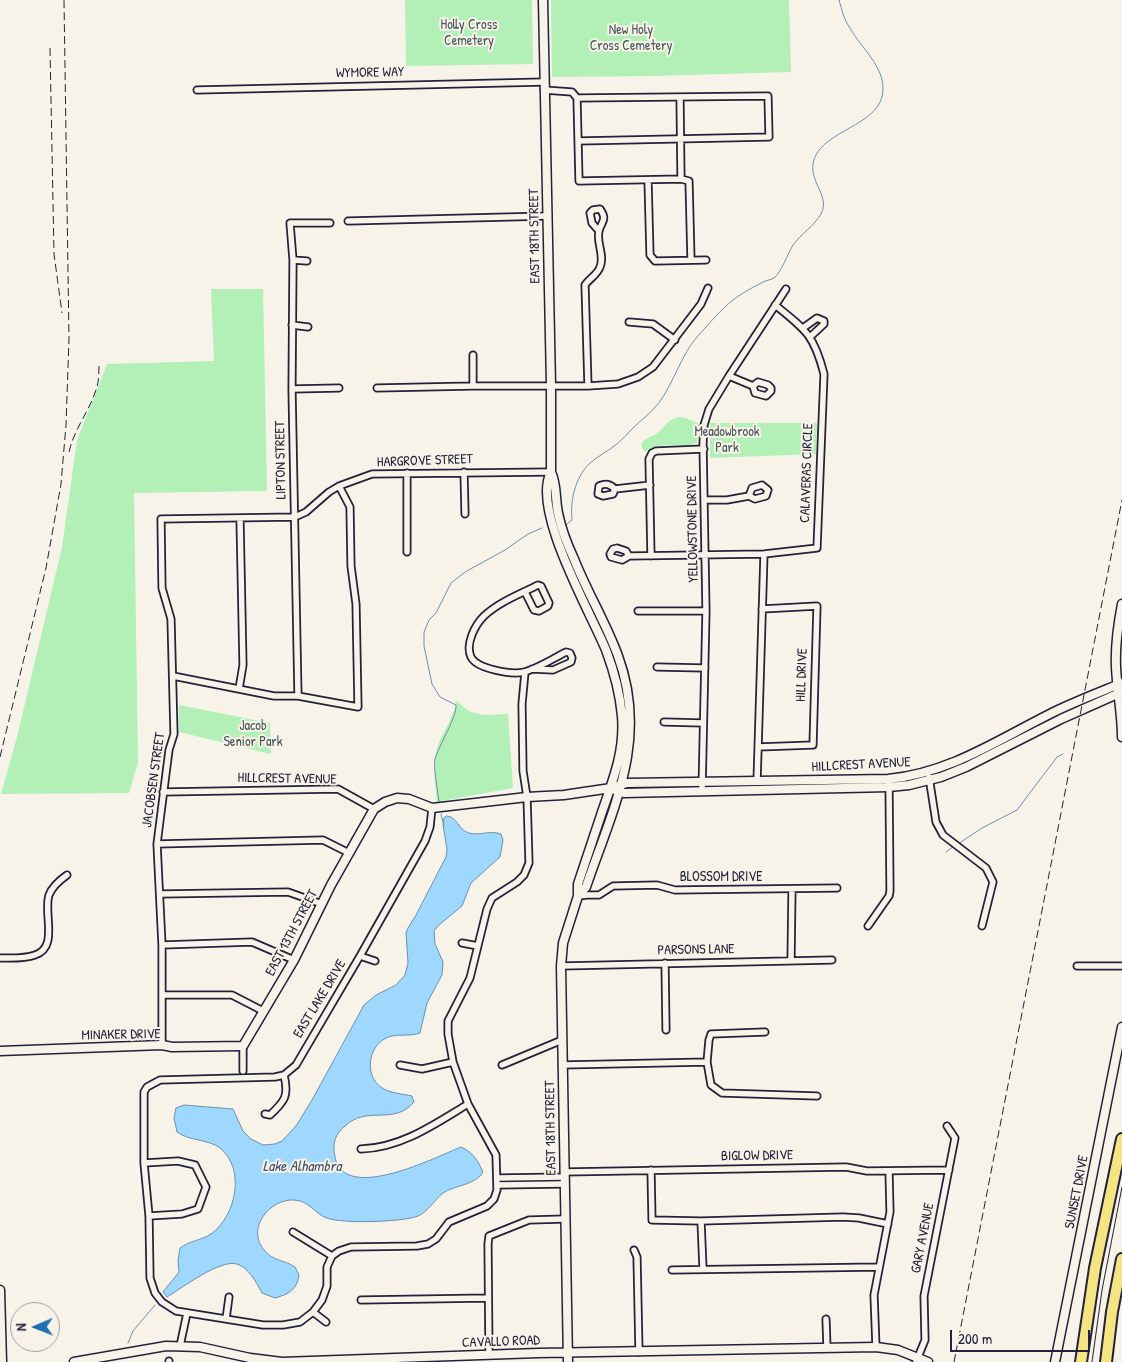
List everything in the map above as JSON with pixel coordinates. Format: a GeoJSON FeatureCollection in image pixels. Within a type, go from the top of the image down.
{"type":"FeatureCollection","features":[{"type":"Feature","properties":{"kind":"highway"},"geometry":{"type":"LineString","coordinates":[[1081,1362],[1095,1268],[1122,1139]]}},
{"type":"Feature","properties":{"kind":"highway"},"geometry":{"type":"LineString","coordinates":[[1106,1362],[1112,1312],[1122,1260]]}},
{"type":"Feature","properties":{"kind":"main road","name":"EAST 18TH STREET"},"geometry":{"type":"LineString","coordinates":[[543,0],[552,385],[551,472],[548,479],[548,497],[551,520],[557,540],[606,650],[614,674],[619,694],[623,731],[617,788],[586,887],[578,896],[563,943],[561,966],[562,1065],[568,1362]]}},
{"type":"Feature","properties":{"kind":"main road"},"geometry":{"type":"LineString","coordinates":[[1122,604],[1116,651],[1121,684],[1122,737]]}},
{"type":"Feature","properties":{"kind":"main road","name":"HILLCREST AVENUE"},"geometry":{"type":"LineString","coordinates":[[929,776],[1066,706],[1121,684]]}},
{"type":"Feature","properties":{"kind":"main road","name":"HILLCREST AVENUE"},"geometry":{"type":"LineString","coordinates":[[617,788],[624,793],[702,791],[889,783],[929,776],[966,767],[1061,719],[1120,693]]}},
{"type":"Feature","properties":{"kind":"main road","name":"HILLCREST AVENUE"},"geometry":{"type":"LineString","coordinates":[[374,809],[385,802],[397,798],[409,799],[432,808],[527,797],[564,795],[617,788],[627,783],[889,783]]}},
{"type":"Feature","properties":{"kind":"main road","name":"EAST 13TH STREET"},"geometry":{"type":"LineString","coordinates":[[243,1046],[294,960],[331,885],[374,809]]}},
{"type":"Feature","properties":{"kind":"main road","name":"SUNSET DRIVE"},"geometry":{"type":"LineString","coordinates":[[1056,1362],[1122,1027]]}},
{"type":"Feature","properties":{"kind":"main road","name":"MINAKER DRIVE"},"geometry":{"type":"LineString","coordinates":[[0,1051],[162,1045],[172,1048],[243,1046]]}},
{"type":"Feature","properties":{"kind":"main road"},"geometry":{"type":"LineString","coordinates":[[0,1290],[2,1362]]}},
{"type":"Feature","properties":{"kind":"main road","name":"CAVALLO ROAD"},"geometry":{"type":"LineString","coordinates":[[74,1362],[166,1346],[180,1346],[200,1347],[250,1360],[282,1362],[568,1353],[876,1347],[898,1350],[917,1360],[928,1362]]}},
{"type":"Feature","properties":{"kind":"street","name":"WYMORE WAY"},"geometry":{"type":"LineString","coordinates":[[197,90],[544,86],[572,92],[577,98],[768,96],[769,137],[680,139]]}},
{"type":"Feature","properties":{"kind":"street"},"geometry":{"type":"LineString","coordinates":[[680,97],[681,179]]}},
{"type":"Feature","properties":{"kind":"street"},"geometry":{"type":"LineString","coordinates":[[577,98],[579,180],[681,179],[689,181],[691,260]]}},
{"type":"Feature","properties":{"kind":"street"},"geometry":{"type":"LineString","coordinates":[[578,141],[680,139]]}},
{"type":"Feature","properties":{"kind":"street"},"geometry":{"type":"LineString","coordinates":[[648,180],[650,255],[655,261],[706,260]]}},
{"type":"Feature","properties":{"kind":"street"},"geometry":{"type":"LineString","coordinates":[[348,220],[548,216]]}},
{"type":"Feature","properties":{"kind":"street","name":"LIPTON STREET"},"geometry":{"type":"LineString","coordinates":[[298,696],[292,389],[293,260],[290,223],[330,223]]}},
{"type":"Feature","properties":{"kind":"street"},"geometry":{"type":"LineString","coordinates":[[588,386],[585,286],[590,278],[600,269],[599,231]]}},
{"type":"Feature","properties":{"kind":"street"},"geometry":{"type":"LineString","coordinates":[[293,260],[307,261]]}},
{"type":"Feature","properties":{"kind":"street"},"geometry":{"type":"LineString","coordinates":[[377,388],[588,386],[618,384],[638,377],[653,367],[702,304],[708,288]]}},
{"type":"Feature","properties":{"kind":"street","name":"YELLOWSTONE DRIVE"},"geometry":{"type":"LineString","coordinates":[[702,791],[702,723],[706,611],[704,425],[709,409],[786,289]]}},
{"type":"Feature","properties":{"kind":"street","name":"CALAVERAS CIRCLE"},"geometry":{"type":"LineString","coordinates":[[629,556],[764,554],[817,548],[824,374],[819,356],[810,337],[803,328],[775,305]]}},
{"type":"Feature","properties":{"kind":"street"},"geometry":{"type":"LineString","coordinates":[[803,328],[817,318],[824,321],[822,328],[810,337]]}},
{"type":"Feature","properties":{"kind":"street"},"geometry":{"type":"LineString","coordinates":[[629,322],[653,324],[675,340]]}},
{"type":"Feature","properties":{"kind":"street"},"geometry":{"type":"LineString","coordinates":[[292,325],[308,327]]}},
{"type":"Feature","properties":{"kind":"street"},"geometry":{"type":"LineString","coordinates":[[473,355],[473,386]]}},
{"type":"Feature","properties":{"kind":"street"},"geometry":{"type":"LineString","coordinates":[[729,376],[753,386]]}},
{"type":"Feature","properties":{"kind":"street"},"geometry":{"type":"LineString","coordinates":[[292,389],[339,388]]}},
{"type":"Feature","properties":{"kind":"street"},"geometry":{"type":"LineString","coordinates":[[651,556],[650,459],[652,453],[656,450],[704,449]]}},
{"type":"Feature","properties":{"kind":"street"},"geometry":{"type":"LineString","coordinates":[[464,472],[464,514]]}},
{"type":"Feature","properties":{"kind":"street","name":"HARGROVE STREET"},"geometry":{"type":"LineString","coordinates":[[295,517],[306,512],[339,486],[372,474],[551,472]]}},
{"type":"Feature","properties":{"kind":"street"},"geometry":{"type":"LineString","coordinates":[[407,473],[407,552]]}},
{"type":"Feature","properties":{"kind":"street"},"geometry":{"type":"LineString","coordinates":[[615,489],[650,485]]}},
{"type":"Feature","properties":{"kind":"street"},"geometry":{"type":"LineString","coordinates":[[173,676],[274,696],[298,696],[358,707],[356,604],[351,566],[350,507],[339,486]]}},
{"type":"Feature","properties":{"kind":"street"},"geometry":{"type":"LineString","coordinates":[[705,500],[727,500],[749,496]]}},
{"type":"Feature","properties":{"kind":"street"},"geometry":{"type":"LineString","coordinates":[[239,689],[243,665],[240,519],[295,517]]}},
{"type":"Feature","properties":{"kind":"street","name":"JACOBSEN STREET"},"geometry":{"type":"LineString","coordinates":[[162,1045],[162,945],[157,844],[169,750],[174,734],[171,619],[162,588],[161,520],[240,519]]}},
{"type":"Feature","properties":{"kind":"street"},"geometry":{"type":"LineString","coordinates":[[757,782],[764,554]]}},
{"type":"Feature","properties":{"kind":"street"},"geometry":{"type":"LineString","coordinates":[[525,592],[534,610],[539,611],[548,606],[549,603],[541,586],[538,585],[493,608],[482,618],[469,642],[471,657],[475,662],[503,673],[525,672],[566,652],[570,653],[572,658],[571,662],[553,670],[532,669]]}},
{"type":"Feature","properties":{"kind":"street","name":"HILL DRIVE"},"geometry":{"type":"LineString","coordinates":[[758,747],[813,745],[817,606],[762,609]]}},
{"type":"Feature","properties":{"kind":"street"},"geometry":{"type":"LineString","coordinates":[[638,612],[706,611]]}},
{"type":"Feature","properties":{"kind":"street"},"geometry":{"type":"LineString","coordinates":[[657,666],[705,668]]}},
{"type":"Feature","properties":{"kind":"street"},"geometry":{"type":"LineString","coordinates":[[265,1114],[270,1115],[283,1103],[287,1089],[284,1075],[275,1078],[160,1080],[147,1086],[144,1092],[142,1100],[144,1164],[149,1216],[150,1278],[152,1288],[162,1302],[176,1311],[263,1325],[283,1325],[300,1322],[313,1312],[322,1300],[327,1286],[327,1267],[332,1256],[339,1251],[351,1247],[417,1246],[428,1244],[436,1239],[449,1222],[487,1206],[494,1199],[498,1181],[496,1155],[468,1104],[453,1062],[448,1034],[448,1021],[470,978],[487,909],[492,898],[517,882],[524,875],[529,863],[527,797],[523,771],[522,704],[525,672]]}},
{"type":"Feature","properties":{"kind":"street"},"geometry":{"type":"LineString","coordinates":[[664,722],[702,723]]}},
{"type":"Feature","properties":{"kind":"street"},"geometry":{"type":"LineString","coordinates":[[929,776],[936,822],[942,835],[986,868],[993,882],[982,926]]}},
{"type":"Feature","properties":{"kind":"street"},"geometry":{"type":"LineString","coordinates":[[868,926],[889,896],[890,891],[889,783]]}},
{"type":"Feature","properties":{"kind":"street","name":"HILLCREST AVENUE"},"geometry":{"type":"LineString","coordinates":[[163,792],[338,789],[374,809]]}},
{"type":"Feature","properties":{"kind":"street","name":"EAST LAKE DRIVE"},"geometry":{"type":"LineString","coordinates":[[284,1075],[296,1065],[425,841],[430,827],[432,808]]}},
{"type":"Feature","properties":{"kind":"street"},"geometry":{"type":"LineString","coordinates":[[157,844],[323,840],[350,853]]}},
{"type":"Feature","properties":{"kind":"street"},"geometry":{"type":"LineString","coordinates":[[0,958],[37,955],[46,948],[48,941],[47,907],[49,894],[56,884],[67,875]]}},
{"type":"Feature","properties":{"kind":"street","name":"BLOSSOM DRIVE"},"geometry":{"type":"LineString","coordinates":[[578,896],[600,895],[613,886],[657,885],[675,890],[837,888]]}},
{"type":"Feature","properties":{"kind":"street"},"geometry":{"type":"LineString","coordinates":[[791,961],[792,889]]}},
{"type":"Feature","properties":{"kind":"street"},"geometry":{"type":"LineString","coordinates":[[160,894],[288,892],[322,904]]}},
{"type":"Feature","properties":{"kind":"street"},"geometry":{"type":"LineString","coordinates":[[162,945],[252,942],[294,960]]}},
{"type":"Feature","properties":{"kind":"street"},"geometry":{"type":"LineString","coordinates":[[462,943],[478,946]]}},
{"type":"Feature","properties":{"kind":"street"},"geometry":{"type":"LineString","coordinates":[[360,956],[376,961]]}},
{"type":"Feature","properties":{"kind":"street","name":"PARSONS LANE"},"geometry":{"type":"LineString","coordinates":[[561,966],[832,960]]}},
{"type":"Feature","properties":{"kind":"street"},"geometry":{"type":"LineString","coordinates":[[665,963],[666,1030]]}},
{"type":"Feature","properties":{"kind":"street"},"geometry":{"type":"LineString","coordinates":[[1076,966],[1122,966]]}},
{"type":"Feature","properties":{"kind":"street"},"geometry":{"type":"LineString","coordinates":[[163,995],[232,995],[263,1011]]}},
{"type":"Feature","properties":{"kind":"street"},"geometry":{"type":"LineString","coordinates":[[764,1032],[711,1034],[707,1062],[711,1085],[722,1093],[817,1096]]}},
{"type":"Feature","properties":{"kind":"street"},"geometry":{"type":"LineString","coordinates":[[502,1065],[562,1040]]}},
{"type":"Feature","properties":{"kind":"street","name":"EAST 13TH STREET"},"geometry":{"type":"LineString","coordinates":[[242,1072],[243,1046]]}},
{"type":"Feature","properties":{"kind":"street"},"geometry":{"type":"LineString","coordinates":[[400,1065],[422,1069],[453,1062]]}},
{"type":"Feature","properties":{"kind":"street"},"geometry":{"type":"LineString","coordinates":[[562,1065],[707,1062]]}},
{"type":"Feature","properties":{"kind":"street"},"geometry":{"type":"LineString","coordinates":[[361,1149],[373,1148],[418,1134],[468,1104]]}},
{"type":"Feature","properties":{"kind":"street","name":"GARY AVENUE"},"geometry":{"type":"LineString","coordinates":[[917,1360],[925,1340],[924,1296],[955,1138],[946,1126]]}},
{"type":"Feature","properties":{"kind":"street"},"geometry":{"type":"LineString","coordinates":[[144,1164],[178,1161],[195,1165],[206,1187],[198,1208],[182,1214],[149,1216]]}},
{"type":"Feature","properties":{"kind":"street","name":"BIGLOW DRIVE"},"geometry":{"type":"LineString","coordinates":[[498,1181],[564,1178],[652,1170],[846,1167],[867,1171],[949,1170]]}},
{"type":"Feature","properties":{"kind":"street"},"geometry":{"type":"LineString","coordinates":[[652,1170],[652,1220],[701,1221],[843,1217],[860,1218],[888,1224]]}},
{"type":"Feature","properties":{"kind":"street"},"geometry":{"type":"LineString","coordinates":[[876,1347],[874,1296],[890,1212],[889,1171]]}},
{"type":"Feature","properties":{"kind":"street"},"geometry":{"type":"LineString","coordinates":[[489,1355],[489,1236],[529,1220],[565,1219]]}},
{"type":"Feature","properties":{"kind":"street"},"geometry":{"type":"LineString","coordinates":[[701,1221],[702,1269]]}},
{"type":"Feature","properties":{"kind":"street"},"geometry":{"type":"LineString","coordinates":[[293,1232],[332,1256]]}},
{"type":"Feature","properties":{"kind":"street"},"geometry":{"type":"LineString","coordinates":[[634,1250],[637,1257],[639,1352]]}},
{"type":"Feature","properties":{"kind":"street"},"geometry":{"type":"LineString","coordinates":[[672,1270],[879,1267]]}},
{"type":"Feature","properties":{"kind":"street"},"geometry":{"type":"LineString","coordinates":[[226,1319],[229,1297]]}},
{"type":"Feature","properties":{"kind":"street"},"geometry":{"type":"LineString","coordinates":[[361,1300],[488,1298]]}},
{"type":"Feature","properties":{"kind":"street"},"geometry":{"type":"LineString","coordinates":[[313,1312],[326,1322]]}},
{"type":"Feature","properties":{"kind":"street"},"geometry":{"type":"LineString","coordinates":[[180,1346],[187,1313]]}},
{"type":"Feature","properties":{"kind":"street"},"geometry":{"type":"LineString","coordinates":[[826,1319],[828,1348]]}},
{"type":"Feature","properties":{"kind":"green space","name":"Holly Cross Cemetery"},"geometry":{"type":"Polygon","coordinates":[[[405,0],[532,0],[533,64],[406,66],[405,0]]]}},
{"type":"Feature","properties":{"kind":"green space","name":"New Holy Cross Cemetery"},"geometry":{"type":"Polygon","coordinates":[[[551,0],[789,0],[791,72],[552,77],[551,0]]]}},
{"type":"Feature","properties":{"kind":"green space"},"geometry":{"type":"Polygon","coordinates":[[[211,289],[263,289],[267,491],[134,493],[138,762],[129,793],[1,794],[18,733],[62,547],[77,440],[107,364],[214,361],[211,289]]]}},
{"type":"Feature","properties":{"kind":"green space","name":"Meadowbrook Park"},"geometry":{"type":"Polygon","coordinates":[[[679,417],[699,424],[697,443],[684,446],[658,446],[645,452],[642,448],[643,442],[657,433],[669,421],[679,417]]]}},
{"type":"Feature","properties":{"kind":"green space","name":"Meadowbrook Park"},"geometry":{"type":"Polygon","coordinates":[[[710,423],[817,423],[816,454],[710,458],[710,423]]]}},
{"type":"Feature","properties":{"kind":"green space"},"geometry":{"type":"Polygon","coordinates":[[[457,700],[462,706],[473,713],[486,715],[508,714],[513,788],[437,802],[434,771],[435,755],[457,700]]]}},
{"type":"Feature","properties":{"kind":"green space","name":"Jacob Senior Park"},"geometry":{"type":"Polygon","coordinates":[[[179,705],[270,723],[271,754],[179,732],[179,705]]]}},
{"type":"Feature","properties":{"kind":"water","name":"Lake Alhambra"},"geometry":{"type":"Polygon","coordinates":[[[447,816],[454,819],[462,829],[469,833],[501,834],[503,840],[500,857],[471,883],[462,906],[434,931],[435,944],[443,962],[442,975],[427,1003],[420,1033],[386,1038],[375,1048],[372,1055],[370,1062],[372,1076],[376,1083],[389,1091],[412,1096],[414,1102],[398,1113],[362,1117],[353,1120],[337,1136],[334,1152],[342,1170],[355,1177],[372,1177],[392,1173],[413,1167],[461,1147],[475,1157],[483,1172],[475,1180],[443,1193],[425,1212],[411,1218],[359,1222],[335,1220],[319,1214],[300,1201],[285,1201],[277,1204],[263,1217],[259,1225],[259,1243],[275,1259],[295,1267],[299,1275],[292,1291],[275,1298],[262,1293],[252,1276],[245,1269],[237,1264],[230,1264],[211,1270],[167,1297],[163,1292],[179,1272],[180,1248],[211,1234],[220,1226],[227,1216],[235,1192],[233,1168],[228,1157],[215,1145],[177,1132],[174,1118],[176,1108],[184,1105],[233,1109],[243,1131],[251,1139],[263,1145],[282,1141],[296,1126],[364,1005],[376,995],[396,985],[405,975],[408,963],[406,933],[446,857],[447,849],[443,825],[444,818],[447,816]]]}},
{"type":"Feature","properties":{"kind":"waterway"},"geometry":{"type":"LineString","coordinates":[[566,525],[572,520],[574,490],[584,470],[592,461],[614,447],[655,407],[697,337],[734,299],[763,282],[773,279],[782,267],[793,245],[821,214],[823,200],[813,170],[813,162],[817,153],[824,144],[866,118],[881,101],[883,90],[880,73],[848,25],[839,0]]}},
{"type":"Feature","properties":{"kind":"waterway"},"geometry":{"type":"LineString","coordinates":[[439,802],[435,759],[454,717],[456,705],[440,697],[432,684],[424,646],[424,632],[451,583],[465,572],[505,550],[528,534],[542,528]]}},
{"type":"Feature","properties":{"kind":"waterway"},"geometry":{"type":"LineString","coordinates":[[958,844],[982,828],[1017,810],[1057,757],[1063,754]]}},
{"type":"Feature","properties":{"kind":"waterway"},"geometry":{"type":"LineString","coordinates":[[441,814],[444,826]]}},
{"type":"Feature","properties":{"kind":"waterway"},"geometry":{"type":"LineString","coordinates":[[946,852],[954,846]]}},
{"type":"Feature","properties":{"kind":"waterway"},"geometry":{"type":"LineString","coordinates":[[128,1343],[133,1331],[155,1305]]}},
{"type":"Feature","properties":{"kind":"tram line"},"geometry":{"type":"LineString","coordinates":[[1092,1362],[1102,1290],[1122,1187]]}},
{"type":"Feature","properties":{"kind":"railway"},"geometry":{"type":"LineString","coordinates":[[0,757],[46,568],[61,484],[66,425],[69,339],[64,0]]}},
{"type":"Feature","properties":{"kind":"railway"},"geometry":{"type":"LineString","coordinates":[[50,48],[54,254],[62,313]]}},
{"type":"Feature","properties":{"kind":"railway"},"geometry":{"type":"LineString","coordinates":[[69,452],[74,436],[96,390],[99,363]]}},
{"type":"Feature","properties":{"kind":"railway"},"geometry":{"type":"LineString","coordinates":[[954,1362],[1122,500]]}}]}
